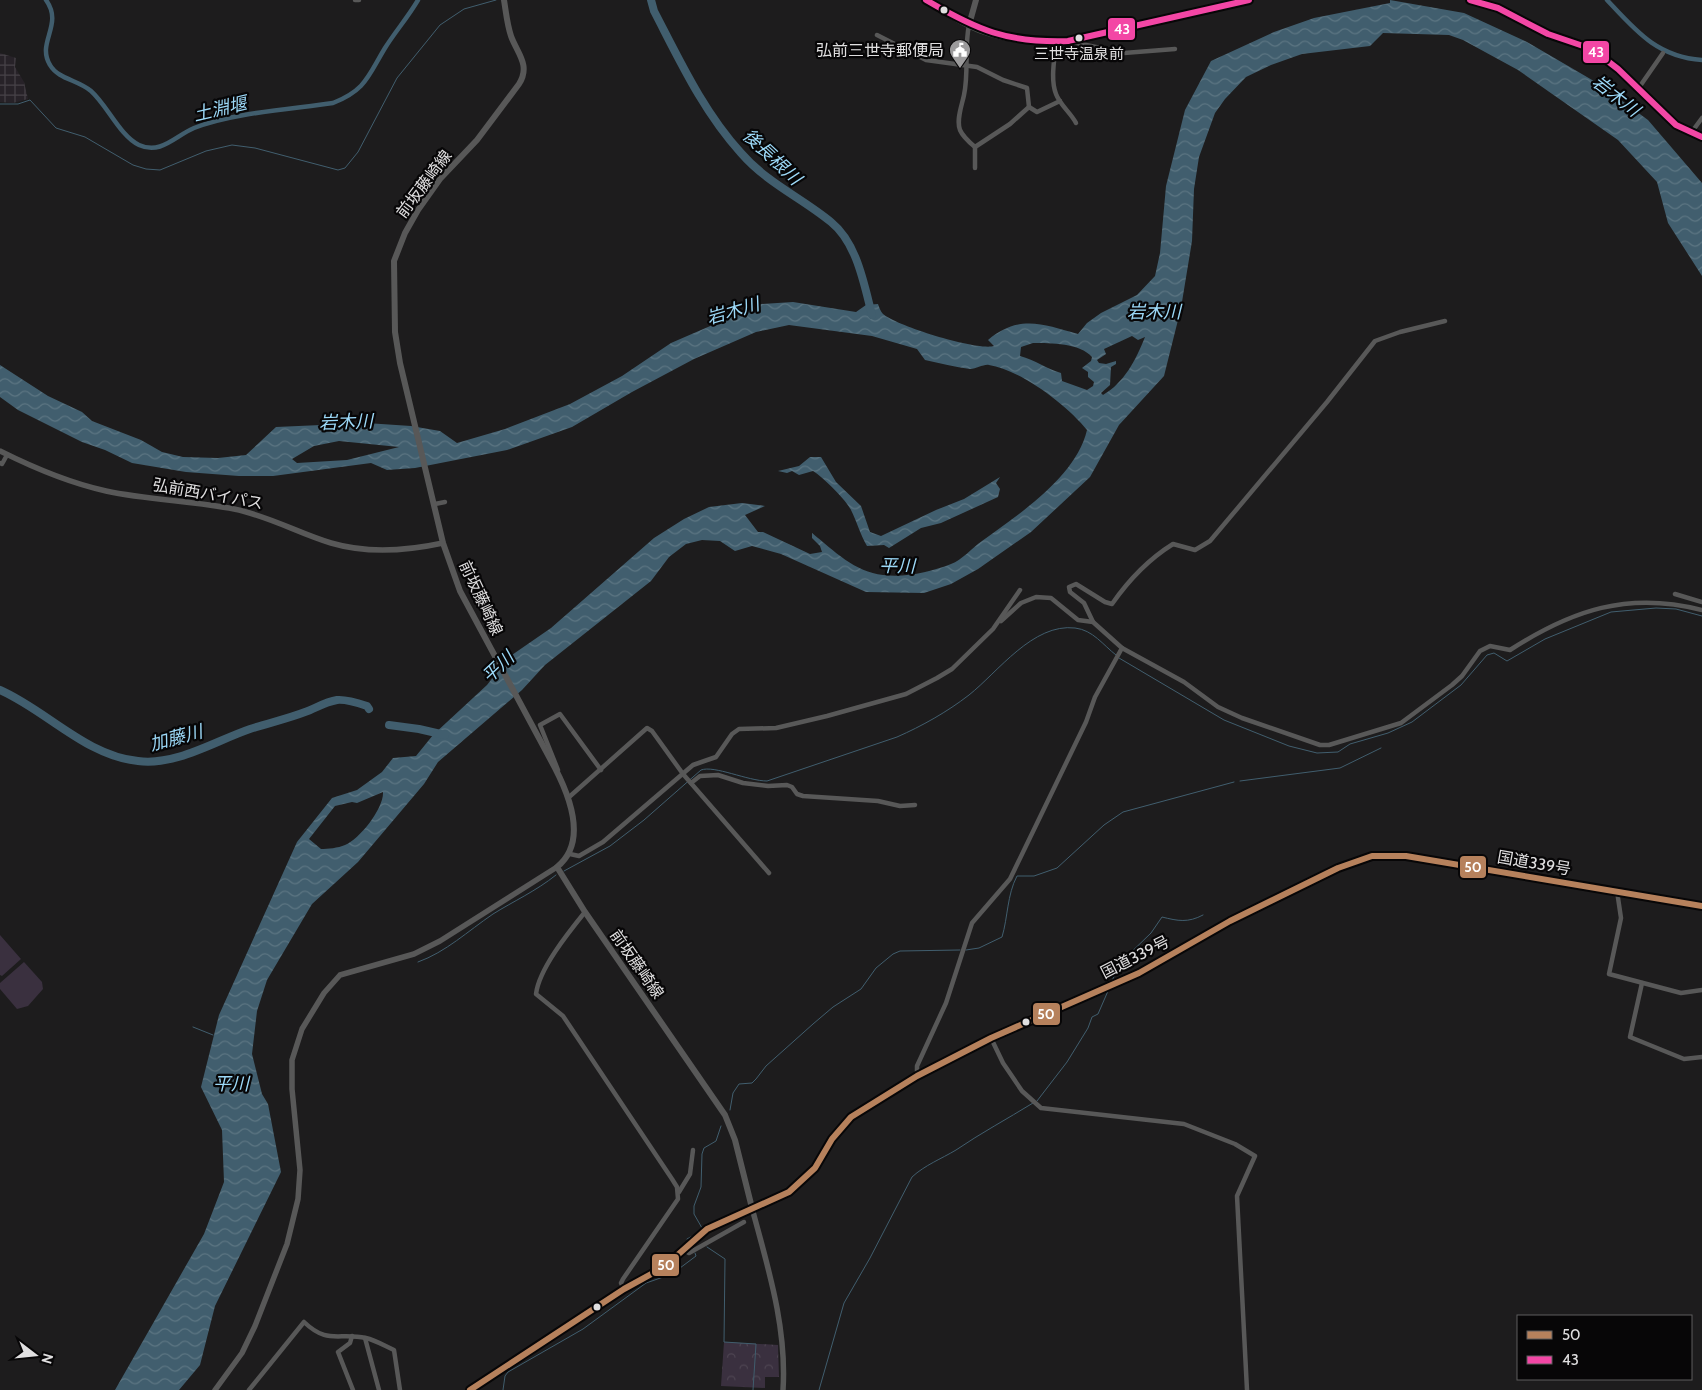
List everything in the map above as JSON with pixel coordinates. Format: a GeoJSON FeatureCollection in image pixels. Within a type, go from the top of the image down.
{"type":"FeatureCollection","features":[{"type":"Feature","properties":{"kind":"highway","name":"国道339号"},"geometry":{"type":"LineString","coordinates":[[470,1390],[624,1289],[664,1267],[707,1229],[752,1208],[780,1198],[802,1182],[814,1168],[840,1128],[851,1117],[917,1076],[991,1038],[1139,973],[1230,921],[1364,857],[1383,855],[1406,856],[1702,906]]}},
{"type":"Feature","properties":{"kind":"main road","name":"前坂藤崎線"},"geometry":{"type":"LineString","coordinates":[[504,0],[511,36],[524,62],[524,74],[519,84],[477,140],[440,180],[418,210],[396,253],[394,268],[394,314],[400,363],[443,543],[460,591],[557,772],[568,798],[574,832],[570,854]]}},
{"type":"Feature","properties":{"kind":"main road"},"geometry":{"type":"LineString","coordinates":[[926,0],[970,26],[1010,36],[1056,42],[1068,41],[1249,0]]}},
{"type":"Feature","properties":{"kind":"main road"},"geometry":{"type":"LineString","coordinates":[[970,26],[976,0]]}},
{"type":"Feature","properties":{"kind":"main road"},"geometry":{"type":"LineString","coordinates":[[1470,0],[1498,8],[1548,34],[1580,43],[1592,49],[1676,125],[1702,137]]}},
{"type":"Feature","properties":{"kind":"main road"},"geometry":{"type":"LineString","coordinates":[[557,867],[570,854]]}},
{"type":"Feature","properties":{"kind":"main road","name":"前坂藤崎線"},"geometry":{"type":"LineString","coordinates":[[557,867],[585,912],[725,1115],[735,1140],[752,1208]]}},
{"type":"Feature","properties":{"kind":"street"},"geometry":{"type":"LineString","coordinates":[[970,26],[965,45],[965,93],[958,123],[966,140],[975,147]]}},
{"type":"Feature","properties":{"kind":"street"},"geometry":{"type":"LineString","coordinates":[[877,35],[926,60],[985,69],[1003,80],[1023,86],[1027,88],[1029,107]]}},
{"type":"Feature","properties":{"kind":"street"},"geometry":{"type":"LineString","coordinates":[[1068,41],[1124,53],[1175,49]]}},
{"type":"Feature","properties":{"kind":"street"},"geometry":{"type":"LineString","coordinates":[[1056,42],[1054,83],[1056,94],[1071,112],[1076,123]]}},
{"type":"Feature","properties":{"kind":"street"},"geometry":{"type":"LineString","coordinates":[[1638,89],[1663,53]]}},
{"type":"Feature","properties":{"kind":"street"},"geometry":{"type":"LineString","coordinates":[[1029,107],[1037,112],[1060,101]]}},
{"type":"Feature","properties":{"kind":"street"},"geometry":{"type":"LineString","coordinates":[[975,147],[1010,124],[1029,107]]}},
{"type":"Feature","properties":{"kind":"street"},"geometry":{"type":"LineString","coordinates":[[1691,133],[1702,118]]}},
{"type":"Feature","properties":{"kind":"street"},"geometry":{"type":"LineString","coordinates":[[975,147],[975,168]]}},
{"type":"Feature","properties":{"kind":"street"},"geometry":{"type":"LineString","coordinates":[[1445,321],[1400,332],[1375,341],[1327,402],[1210,541],[1195,550],[1173,544],[1164,549],[1151,560],[1112,604],[1105,602],[1076,584],[1069,587],[1070,592],[1084,603],[1092,622],[1122,648],[1184,682],[1226,711],[1307,741],[1320,745],[1329,745],[1401,723],[1452,685],[1462,676],[1480,651],[1490,646],[1510,650],[1574,616],[1613,604],[1669,604],[1702,610]]}},
{"type":"Feature","properties":{"kind":"street","name":"弘前西バイパス"},"geometry":{"type":"LineString","coordinates":[[0,451],[68,481],[99,489],[264,516],[330,543],[349,548],[397,551],[443,543]]}},
{"type":"Feature","properties":{"kind":"street"},"geometry":{"type":"LineString","coordinates":[[0,463],[2,464],[7,455]]}},
{"type":"Feature","properties":{"kind":"street"},"geometry":{"type":"LineString","coordinates":[[435,504],[444,502]]}},
{"type":"Feature","properties":{"kind":"street"},"geometry":{"type":"LineString","coordinates":[[1001,621],[1020,590]]}},
{"type":"Feature","properties":{"kind":"street"},"geometry":{"type":"LineString","coordinates":[[1675,594],[1702,602]]}},
{"type":"Feature","properties":{"kind":"street"},"geometry":{"type":"LineString","coordinates":[[570,854],[579,856],[602,842],[685,775],[693,765],[716,757],[732,734],[739,729],[776,728],[906,694],[952,669],[1021,603],[1036,597],[1052,598],[1078,620],[1092,622]]}},
{"type":"Feature","properties":{"kind":"street"},"geometry":{"type":"LineString","coordinates":[[917,1076],[916,1066],[950,993],[972,923],[1010,879],[1086,722],[1095,697],[1122,648]]}},
{"type":"Feature","properties":{"kind":"street"},"geometry":{"type":"LineString","coordinates":[[557,772],[556,763],[540,726],[560,714],[601,770]]}},
{"type":"Feature","properties":{"kind":"street"},"geometry":{"type":"LineString","coordinates":[[568,798],[647,728],[652,731],[685,775],[770,873]]}},
{"type":"Feature","properties":{"kind":"street"},"geometry":{"type":"LineString","coordinates":[[691,782],[700,776],[718,776],[743,783],[768,786],[787,784],[797,794],[803,796],[878,801],[900,806],[915,805]]}},
{"type":"Feature","properties":{"kind":"street"},"geometry":{"type":"LineString","coordinates":[[215,1390],[242,1353],[255,1326],[287,1244],[298,1199],[300,1170],[292,1089],[292,1060],[302,1029],[324,993],[340,975],[414,954],[440,941],[557,867]]}},
{"type":"Feature","properties":{"kind":"street"},"geometry":{"type":"LineString","coordinates":[[1617,891],[1621,918],[1609,974],[1681,993],[1702,990]]}},
{"type":"Feature","properties":{"kind":"street"},"geometry":{"type":"LineString","coordinates":[[585,912],[553,956],[537,987],[536,994],[563,1016],[672,1179],[678,1192],[678,1199],[623,1279],[624,1289]]}},
{"type":"Feature","properties":{"kind":"street"},"geometry":{"type":"LineString","coordinates":[[1642,983],[1630,1037],[1684,1059],[1702,1057]]}},
{"type":"Feature","properties":{"kind":"street"},"geometry":{"type":"LineString","coordinates":[[991,1038],[1003,1063],[1022,1092],[1041,1108],[1184,1124],[1235,1144],[1255,1156],[1238,1196],[1246,1390]]}},
{"type":"Feature","properties":{"kind":"street"},"geometry":{"type":"LineString","coordinates":[[678,1192],[690,1174],[693,1150]]}},
{"type":"Feature","properties":{"kind":"street"},"geometry":{"type":"LineString","coordinates":[[752,1208],[778,1308],[782,1342],[783,1390]]}},
{"type":"Feature","properties":{"kind":"street"},"geometry":{"type":"LineString","coordinates":[[684,1250],[689,1253],[744,1222]]}},
{"type":"Feature","properties":{"kind":"street"},"geometry":{"type":"LineString","coordinates":[[250,1390],[304,1322],[316,1333],[335,1337],[352,1336],[365,1338],[394,1350],[400,1390]]}},
{"type":"Feature","properties":{"kind":"street"},"geometry":{"type":"LineString","coordinates":[[352,1336],[350,1343],[338,1352],[353,1390]]}},
{"type":"Feature","properties":{"kind":"street"},"geometry":{"type":"LineString","coordinates":[[365,1338],[379,1390]]}},
{"type":"Feature","properties":{"kind":"shaded area"},"geometry":{"type":"Polygon","coordinates":[[[0,53],[16,58],[15,67],[24,82],[28,99],[13,103],[0,102],[0,53]]]}},
{"type":"Feature","properties":{"kind":"green space"},"geometry":{"type":"Polygon","coordinates":[[[0,935],[21,959],[2,976],[0,975],[0,935]]]}},
{"type":"Feature","properties":{"kind":"green space"},"geometry":{"type":"Polygon","coordinates":[[[24,962],[42,982],[43,989],[28,1006],[17,1009],[0,989],[0,983],[24,962]]]}},
{"type":"Feature","properties":{"kind":"green space"},"geometry":{"type":"Polygon","coordinates":[[[724,1342],[778,1345],[779,1377],[765,1377],[765,1388],[721,1386],[724,1342]]]}},
{"type":"Feature","properties":{"kind":"water"},"geometry":{"type":"Polygon","coordinates":[[[1390,0],[1464,13],[1527,42],[1599,84],[1648,120],[1702,183],[1702,276],[1668,223],[1657,182],[1618,140],[1518,70],[1463,40],[1449,35],[1383,33],[1370,46],[1302,54],[1271,65],[1246,77],[1225,99],[1215,113],[1199,157],[1194,189],[1192,241],[1181,308],[1164,376],[1119,425],[1090,477],[1031,532],[978,569],[951,584],[924,593],[866,592],[781,554],[752,546],[735,551],[720,541],[702,540],[686,544],[669,557],[651,581],[545,665],[522,690],[438,762],[424,784],[358,862],[312,904],[267,980],[257,1011],[252,1054],[262,1094],[268,1104],[281,1172],[215,1306],[200,1365],[179,1390],[115,1390],[204,1234],[224,1182],[222,1130],[201,1087],[219,1015],[297,842],[332,798],[357,790],[382,772],[393,758],[416,756],[433,735],[487,685],[509,657],[551,628],[654,538],[684,519],[709,507],[742,503],[765,506],[745,515],[758,532],[763,532],[810,554],[822,552],[820,546],[812,538],[812,533],[845,560],[863,570],[891,576],[926,572],[959,560],[1044,493],[1059,479],[1071,463],[1081,447],[1087,430],[1056,400],[1029,381],[1002,368],[989,365],[970,369],[953,366],[925,360],[917,349],[872,336],[789,325],[756,332],[694,359],[572,427],[507,450],[415,468],[387,470],[371,463],[273,476],[239,476],[186,472],[132,463],[105,450],[82,442],[18,410],[0,397],[0,365],[48,396],[82,412],[92,421],[141,440],[162,452],[183,457],[218,458],[246,455],[276,427],[366,423],[411,426],[440,431],[457,443],[505,429],[570,404],[622,376],[671,343],[761,304],[793,302],[856,312],[866,305],[878,304],[883,314],[904,325],[955,341],[985,347],[994,346],[988,340],[999,332],[1021,324],[1032,323],[1078,334],[1087,323],[1101,313],[1137,295],[1155,276],[1160,253],[1166,186],[1185,110],[1211,61],[1274,32],[1314,18],[1390,3],[1390,0]],[[1132,336],[1104,349],[1106,354],[1097,360],[1099,363],[1106,364],[1116,361],[1116,364],[1111,367],[1110,385],[1101,393],[1103,395],[1123,377],[1138,354],[1145,337],[1138,340],[1132,336]],[[1033,343],[1021,347],[1020,356],[1061,373],[1062,381],[1087,390],[1093,386],[1094,382],[1088,377],[1088,372],[1082,368],[1091,361],[1092,357],[1087,352],[1073,346],[1056,344],[1033,343]],[[339,441],[314,446],[292,459],[297,463],[347,460],[399,447],[339,441]],[[383,792],[357,803],[352,802],[335,806],[309,839],[321,849],[339,847],[351,842],[370,822],[380,806],[383,792]]]}},
{"type":"Feature","properties":{"kind":"water"},"geometry":{"type":"Polygon","coordinates":[[[810,457],[821,457],[836,482],[861,506],[870,532],[881,536],[964,499],[1000,477],[996,483],[1000,489],[998,497],[941,523],[921,528],[889,548],[884,545],[867,546],[849,506],[822,478],[813,471],[799,475],[792,471],[787,473],[778,471],[799,466],[810,457]]]}},
{"type":"Feature","properties":{"kind":"waterway","name":"土淵堰"},"geometry":{"type":"LineString","coordinates":[[46,0],[51,9],[52,17],[46,49],[50,65],[58,73],[91,91],[132,141],[139,145],[154,148],[168,143],[187,131],[209,123],[243,115],[333,103],[353,93],[370,74],[418,0]]}},
{"type":"Feature","properties":{"kind":"waterway"},"geometry":{"type":"LineString","coordinates":[[0,104],[18,104],[30,100],[56,128],[85,137],[133,165],[146,169],[160,170],[206,151],[232,145],[255,148],[338,170],[345,168],[358,152],[397,78],[440,25],[464,9],[496,0]]}},
{"type":"Feature","properties":{"kind":"waterway","name":"後長根川"},"geometry":{"type":"LineString","coordinates":[[651,0],[654,11],[683,67],[727,137],[751,164],[773,182],[820,213],[840,231],[853,252],[858,265],[872,315]]}},
{"type":"Feature","properties":{"kind":"waterway","name":"土淵堰"},"geometry":{"type":"LineString","coordinates":[[1607,0],[1648,41],[1672,54],[1702,60]]}},
{"type":"Feature","properties":{"kind":"waterway"},"geometry":{"type":"LineString","coordinates":[[1119,658],[1224,720],[1289,746],[1317,753],[1338,752],[1350,744],[1388,733],[1412,722],[1461,685],[1487,655],[1494,653],[1507,661],[1545,639],[1611,612],[1656,608],[1676,609],[1702,616]]}},
{"type":"Feature","properties":{"kind":"waterway"},"geometry":{"type":"LineString","coordinates":[[564,871],[610,846],[644,820],[701,770],[723,771],[751,779],[767,781],[897,737],[934,718],[961,701],[1017,651],[1045,633],[1060,628],[1081,629],[1097,638],[1116,655]]}},
{"type":"Feature","properties":{"kind":"waterway","name":"加藤川"},"geometry":{"type":"LineString","coordinates":[[0,690],[101,751],[119,757],[152,762],[181,756],[250,729],[333,701],[352,702],[367,706],[369,709]]}},
{"type":"Feature","properties":{"kind":"waterway","name":"加藤川"},"geometry":{"type":"LineString","coordinates":[[389,725],[445,735]]}},
{"type":"Feature","properties":{"kind":"waterway"},"geometry":{"type":"LineString","coordinates":[[1240,781],[1340,768],[1381,748]]}},
{"type":"Feature","properties":{"kind":"waterway"},"geometry":{"type":"LineString","coordinates":[[966,950],[979,948],[1002,937],[1009,898],[1017,876],[1034,876],[1057,868],[1104,825],[1123,812],[1234,782]]}},
{"type":"Feature","properties":{"kind":"waterway"},"geometry":{"type":"LineString","coordinates":[[418,962],[438,953],[493,914],[556,875]]}},
{"type":"Feature","properties":{"kind":"waterway"},"geometry":{"type":"LineString","coordinates":[[1112,981],[1120,963],[1151,933],[1162,917],[1183,920],[1203,915]]}},
{"type":"Feature","properties":{"kind":"waterway"},"geometry":{"type":"LineString","coordinates":[[730,1110],[733,1093],[739,1084],[752,1083],[766,1066],[813,1024],[833,1007],[861,989],[876,968],[893,954],[900,951],[960,950]]}},
{"type":"Feature","properties":{"kind":"waterway"},"geometry":{"type":"LineString","coordinates":[[1037,1101],[1067,1062],[1088,1028],[1092,1017],[1098,1014],[1108,991]]}},
{"type":"Feature","properties":{"kind":"waterway"},"geometry":{"type":"LineString","coordinates":[[193,1027],[213,1035]]}},
{"type":"Feature","properties":{"kind":"waterway"},"geometry":{"type":"LineString","coordinates":[[819,1390],[844,1303],[870,1258],[912,1177],[1033,1103]]}},
{"type":"Feature","properties":{"kind":"waterway"},"geometry":{"type":"LineString","coordinates":[[702,1228],[694,1214],[694,1206],[701,1187],[702,1154],[704,1148],[716,1141],[721,1126]]}},
{"type":"Feature","properties":{"kind":"waterway"},"geometry":{"type":"LineString","coordinates":[[687,1239],[698,1233]]}},
{"type":"Feature","properties":{"kind":"waterway"},"geometry":{"type":"LineString","coordinates":[[707,1247],[725,1259],[724,1342],[756,1344],[753,1390]]}},
{"type":"Feature","properties":{"kind":"waterway"},"geometry":{"type":"LineString","coordinates":[[503,1390],[505,1376],[508,1372],[583,1329],[646,1283],[672,1274],[696,1256],[695,1253]]}},
{"type":"Feature","properties":{"kind":"transit line","name":"43"},"geometry":{"type":"LineString","coordinates":[[926,0],[977,27],[1010,37],[1046,41],[1068,41],[1249,0]]}},
{"type":"Feature","properties":{"kind":"transit line","name":"43"},"geometry":{"type":"LineString","coordinates":[[1470,0],[1498,8],[1548,34],[1592,49],[1618,69],[1676,125],[1702,137]]}},
{"type":"Feature","properties":{"kind":"transit line","name":"50"},"geometry":{"type":"LineString","coordinates":[[470,1390],[624,1289],[664,1267],[707,1229],[789,1192],[815,1168],[832,1139],[851,1117],[917,1076],[991,1038],[1139,973],[1230,921],[1338,868],[1372,856],[1406,856],[1702,906]]}},
{"type":"Feature","properties":{"kind":"place","name":"三世寺温泉前"},"geometry":{"type":"Point","coordinates":[1079,38]}},
{"type":"Feature","properties":{"kind":"place","name":"弘前三世寺郵便局"},"geometry":{"type":"Point","coordinates":[960,69]}},
{"type":"Feature","properties":{"kind":"water label","name":"岩木川"},"geometry":{"type":"Point","coordinates":[1616,96]}},
{"type":"Feature","properties":{"kind":"water label","name":"岩木川"},"geometry":{"type":"Point","coordinates":[733,311]}},
{"type":"Feature","properties":{"kind":"water label","name":"岩木川"},"geometry":{"type":"Point","coordinates":[1154,312]}},
{"type":"Feature","properties":{"kind":"water label","name":"岩木川"},"geometry":{"type":"Point","coordinates":[346,422]}},
{"type":"Feature","properties":{"kind":"water label","name":"平川"},"geometry":{"type":"Point","coordinates":[897,566]}},
{"type":"Feature","properties":{"kind":"water label","name":"平川"},"geometry":{"type":"Point","coordinates":[498,667]}},
{"type":"Feature","properties":{"kind":"water label","name":"平川"},"geometry":{"type":"Point","coordinates":[231,1084]}}]}
